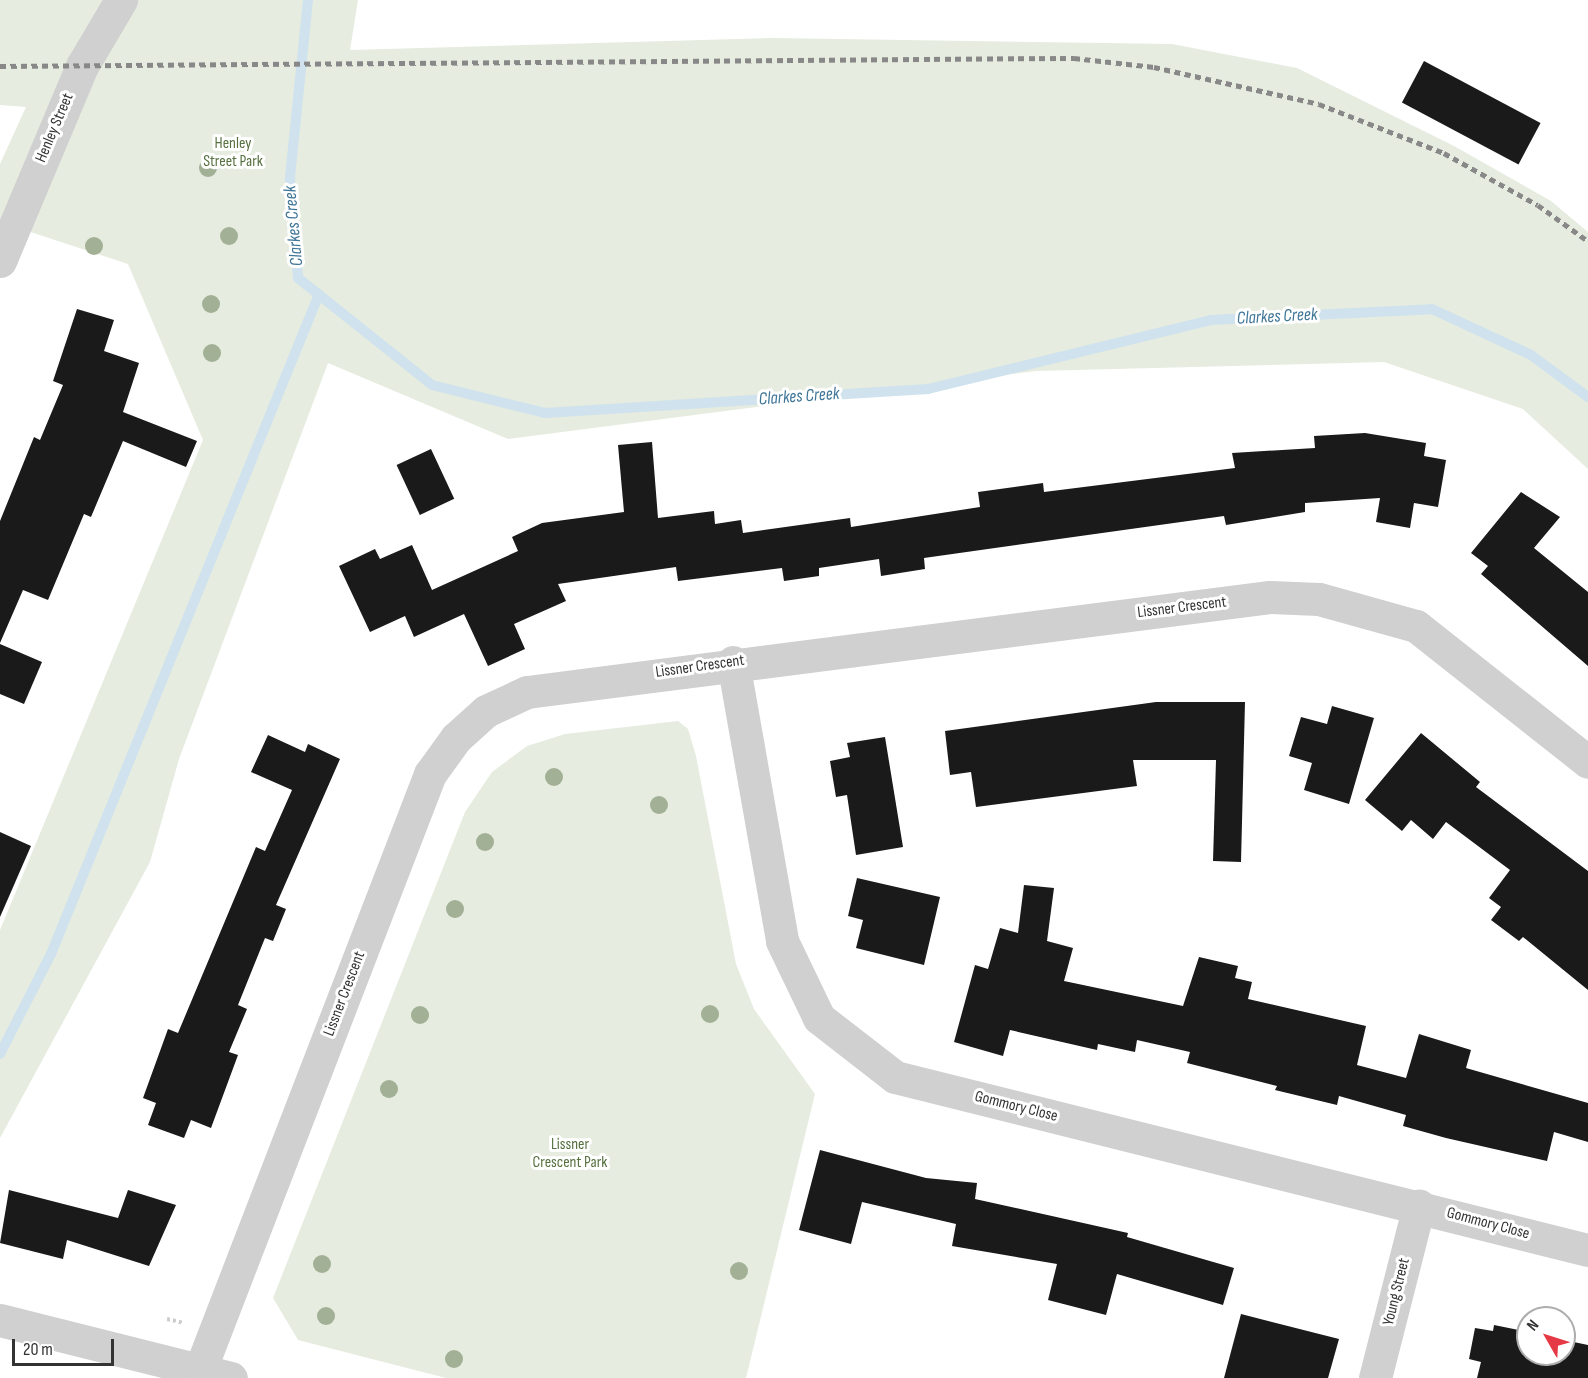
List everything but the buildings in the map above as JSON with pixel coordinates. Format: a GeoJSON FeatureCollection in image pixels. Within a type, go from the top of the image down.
{"type":"FeatureCollection","features":[{"type":"Feature","properties":{"kind":"street","name":"Henley Street"},"geometry":{"type":"LineString","coordinates":[[0,261],[82,66],[121,0]]}},
{"type":"Feature","properties":{"kind":"street","name":"Lissner Crescent"},"geometry":{"type":"LineString","coordinates":[[200,1370],[430,774],[456,738],[486,711],[527,692],[733,662],[1270,597],[1319,599],[1416,626],[1588,762]]}},
{"type":"Feature","properties":{"kind":"street","name":"Gommory Close"},"geometry":{"type":"LineString","coordinates":[[733,662],[782,941],[819,1018],[895,1077],[1588,1250]]}},
{"type":"Feature","properties":{"kind":"street","name":"Young Street"},"geometry":{"type":"LineString","coordinates":[[1375,1378],[1419,1206]]}},
{"type":"Feature","properties":{"kind":"street"},"geometry":{"type":"LineString","coordinates":[[0,1320],[231,1378]]}},
{"type":"Feature","properties":{"kind":"green space","name":"Henley Street Park"},"geometry":{"type":"Polygon","coordinates":[[[0,0],[358,0],[350,50],[774,38],[1172,44],[1297,68],[1454,146],[1551,201],[1588,232],[1588,469],[1523,409],[1384,362],[1036,371],[508,439],[328,363],[179,759],[150,862],[0,1138],[0,930],[203,440],[128,264],[0,222],[0,164],[26,107],[0,105],[0,0]]]}},
{"type":"Feature","properties":{"kind":"green space","name":"Lissner Crescent Park"},"geometry":{"type":"Polygon","coordinates":[[[678,721],[688,729],[696,756],[736,964],[754,1009],[815,1094],[746,1378],[446,1378],[298,1340],[273,1298],[465,812],[492,772],[527,746],[565,734],[678,721]]]}},
{"type":"Feature","properties":{"kind":"waterway","name":"Clarkes Creek"},"geometry":{"type":"LineString","coordinates":[[308,0],[290,178],[298,278],[432,385],[545,413],[928,389],[1211,320],[1432,309],[1531,355],[1588,397]]}},
{"type":"Feature","properties":{"kind":"waterway"},"geometry":{"type":"LineString","coordinates":[[0,1054],[51,954],[319,294]]}},
{"type":"Feature","properties":{"kind":"railway"},"geometry":{"type":"LineString","coordinates":[[0,66],[1074,58],[1154,67],[1319,104],[1444,153],[1538,205],[1588,241]]}}]}
